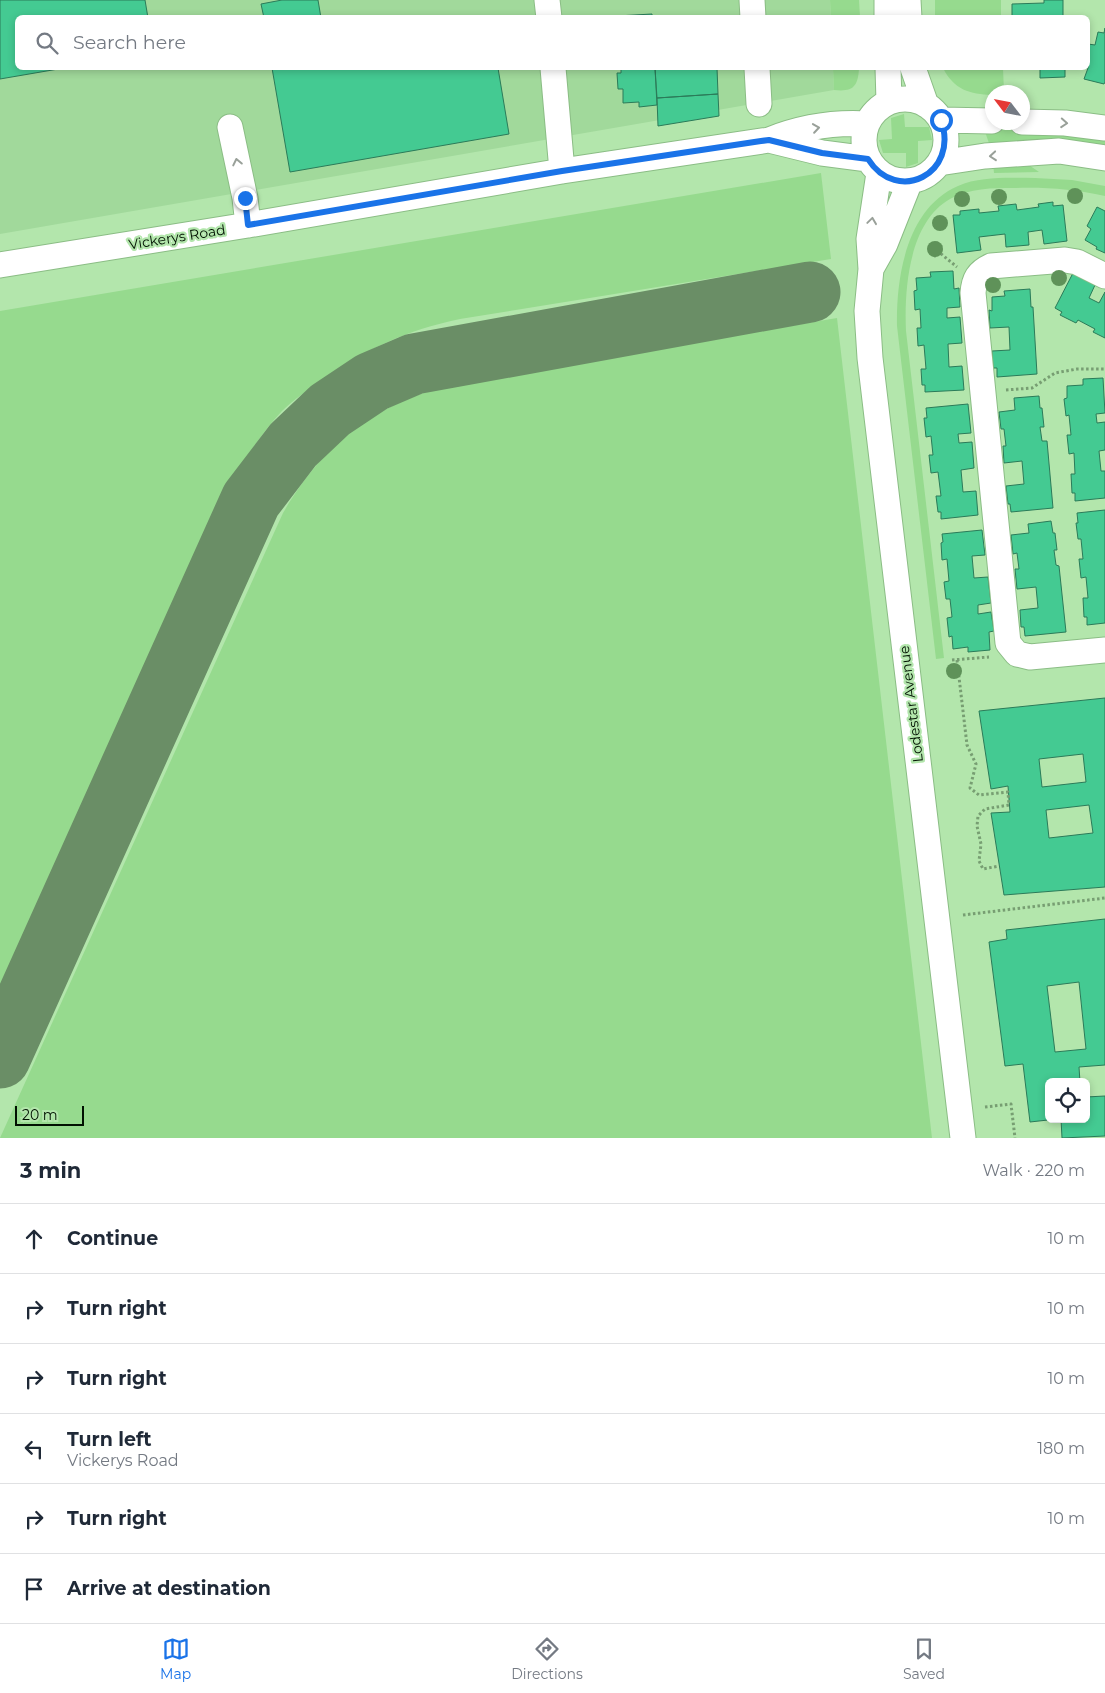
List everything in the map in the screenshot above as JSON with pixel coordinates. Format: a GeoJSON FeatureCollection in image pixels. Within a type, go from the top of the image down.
{"type":"FeatureCollection","features":[{"type":"Feature","properties":{"kind":"street"},"geometry":{"type":"LineString","coordinates":[[547,0],[549,15]]}},
{"type":"Feature","properties":{"kind":"street"},"geometry":{"type":"LineString","coordinates":[[752,0],[753,15]]}},
{"type":"Feature","properties":{"kind":"street"},"geometry":{"type":"LineString","coordinates":[[887,0],[887,15]]}},
{"type":"Feature","properties":{"kind":"street"},"geometry":{"type":"LineString","coordinates":[[908,0],[909,15]]}},
{"type":"Feature","properties":{"kind":"street"},"geometry":{"type":"LineString","coordinates":[[553,70],[562,171]]}},
{"type":"Feature","properties":{"kind":"street"},"geometry":{"type":"LineString","coordinates":[[756,70],[759,104]]}},
{"type":"Feature","properties":{"kind":"street"},"geometry":{"type":"LineString","coordinates":[[888,70],[890,102]]}},
{"type":"Feature","properties":{"kind":"street"},"geometry":{"type":"LineString","coordinates":[[914,70],[934,113],[945,131],[944,153],[939,163],[931,172],[921,178],[910,181],[893,180],[873,166],[864,148],[867,124],[876,111],[890,102],[903,99],[915,100],[934,113],[985,120]]}},
{"type":"Feature","properties":{"kind":"street"},"geometry":{"type":"LineString","coordinates":[[1030,122],[1065,123],[1105,128]]}},
{"type":"Feature","properties":{"kind":"street","name":"Vickerys Road"},"geometry":{"type":"LineString","coordinates":[[0,265],[562,171],[769,140],[791,132],[851,123],[867,124]]}},
{"type":"Feature","properties":{"kind":"street"},"geometry":{"type":"LineString","coordinates":[[230,126],[245,198],[248,225]]}},
{"type":"Feature","properties":{"kind":"street","name":"Vickerys Road"},"geometry":{"type":"LineString","coordinates":[[769,140],[873,166]]}},
{"type":"Feature","properties":{"kind":"street"},"geometry":{"type":"LineString","coordinates":[[939,163],[985,156],[1059,151],[1105,158]]}},
{"type":"Feature","properties":{"kind":"street","name":"Lodestar Avenue"},"geometry":{"type":"LineString","coordinates":[[873,166],[869,239],[871,269],[867,311],[870,358],[963,1138]]}},
{"type":"Feature","properties":{"kind":"street","name":"Lodestar Avenue"},"geometry":{"type":"LineString","coordinates":[[871,269],[884,244],[910,181]]}},
{"type":"Feature","properties":{"kind":"street"},"geometry":{"type":"LineString","coordinates":[[1105,276],[1077,262],[1065,260],[991,266],[982,270],[975,282],[973,293],[1008,642],[1017,654],[1030,658],[1105,650]]}},
{"type":"Feature","properties":{"kind":"path"},"geometry":{"type":"LineString","coordinates":[[940,253],[975,282]]}},
{"type":"Feature","properties":{"kind":"path"},"geometry":{"type":"LineString","coordinates":[[983,393],[1032,388],[1055,373],[1078,369],[1105,369]]}},
{"type":"Feature","properties":{"kind":"path"},"geometry":{"type":"LineString","coordinates":[[952,660],[1017,654]]}},
{"type":"Feature","properties":{"kind":"path"},"geometry":{"type":"LineString","coordinates":[[957,660],[967,745],[976,764],[970,788],[980,795],[1008,792],[1010,805],[985,809],[978,816],[977,826],[981,844],[979,861],[983,869],[999,866]]}},
{"type":"Feature","properties":{"kind":"path"},"geometry":{"type":"LineString","coordinates":[[963,915],[1105,898]]}},
{"type":"Feature","properties":{"kind":"path"},"geometry":{"type":"LineString","coordinates":[[985,1107],[1011,1104],[1015,1138]]}},
{"type":"Feature","properties":{"kind":"shaded area"},"geometry":{"type":"Polygon","coordinates":[[[0,0],[830,0],[831,15],[15,15],[15,70],[833,70],[834,90],[0,234],[0,0]]]}},
{"type":"Feature","properties":{"kind":"shaded area"},"geometry":{"type":"Polygon","coordinates":[[[830,0],[859,0],[860,15],[831,15],[830,0]]]}},
{"type":"Feature","properties":{"kind":"shaded area"},"geometry":{"type":"Polygon","coordinates":[[[935,0],[1001,0],[1001,15],[935,15],[935,0]]]}},
{"type":"Feature","properties":{"kind":"shaded area"},"geometry":{"type":"Polygon","coordinates":[[[833,70],[859,70],[856,84],[853,87],[846,90],[834,90],[833,70]]]}},
{"type":"Feature","properties":{"kind":"shaded area"},"geometry":{"type":"Polygon","coordinates":[[[944,70],[1003,70],[1004,85],[985,85],[985,94],[970,92],[952,81],[944,70]]]}},
{"type":"Feature","properties":{"kind":"shaded area"},"geometry":{"type":"Polygon","coordinates":[[[904,114],[905,127],[929,127],[932,140],[918,141],[918,163],[906,167],[906,153],[883,153],[879,140],[892,139],[891,118],[904,114]]]}},
{"type":"Feature","properties":{"kind":"shaded area"},"geometry":{"type":"Polygon","coordinates":[[[1030,128],[1105,136],[1105,151],[990,146],[984,129],[1030,130],[1030,128]]]}},
{"type":"Feature","properties":{"kind":"shaded area"},"geometry":{"type":"Polygon","coordinates":[[[1026,163],[1039,172],[994,173],[993,164],[1026,163]]]}},
{"type":"Feature","properties":{"kind":"shaded area"},"geometry":{"type":"Polygon","coordinates":[[[821,173],[831,259],[460,319],[440,324],[404,335],[354,359],[301,395],[282,411],[262,435],[234,476],[0,992],[0,311],[821,173]]]}},
{"type":"Feature","properties":{"kind":"shaded area"},"geometry":{"type":"Polygon","coordinates":[[[996,178],[1072,180],[1105,186],[1105,196],[1071,190],[1037,188],[989,189],[958,195],[936,210],[926,223],[912,258],[908,277],[906,331],[944,658],[936,659],[897,326],[897,307],[902,266],[916,227],[927,210],[941,196],[958,186],[976,181],[996,178]]]}},
{"type":"Feature","properties":{"kind":"shaded area"},"geometry":{"type":"Polygon","coordinates":[[[837,318],[932,1138],[0,1138],[283,513],[300,486],[318,463],[338,443],[358,426],[405,400],[464,381],[837,318]]]}},
{"type":"Feature","properties":{"kind":"building"},"geometry":{"type":"Polygon","coordinates":[[[0,0],[145,0],[148,15],[15,15],[15,70],[52,70],[0,79],[0,0]]]}},
{"type":"Feature","properties":{"kind":"building"},"geometry":{"type":"Polygon","coordinates":[[[282,0],[318,0],[320,15],[263,15],[261,4],[282,0]]]}},
{"type":"Feature","properties":{"kind":"building"},"geometry":{"type":"Polygon","coordinates":[[[1044,0],[1063,0],[1063,15],[1012,15],[1012,4],[1044,3],[1044,0]]]}},
{"type":"Feature","properties":{"kind":"building"},"geometry":{"type":"Polygon","coordinates":[[[1105,28],[1104,84],[1084,79],[1087,70],[1090,70],[1090,44],[1095,45],[1098,32],[1104,33],[1105,28]]]}},
{"type":"Feature","properties":{"kind":"building"},"geometry":{"type":"Polygon","coordinates":[[[272,70],[498,70],[509,134],[290,172],[272,70]]]}},
{"type":"Feature","properties":{"kind":"building"},"geometry":{"type":"Polygon","coordinates":[[[621,70],[655,70],[657,105],[639,107],[639,102],[623,103],[623,89],[618,89],[617,73],[621,73],[621,70]]]}},
{"type":"Feature","properties":{"kind":"building"},"geometry":{"type":"Polygon","coordinates":[[[655,70],[717,70],[718,94],[657,98],[655,70]]]}},
{"type":"Feature","properties":{"kind":"building"},"geometry":{"type":"Polygon","coordinates":[[[1040,70],[1065,70],[1065,77],[1040,78],[1040,70]]]}},
{"type":"Feature","properties":{"kind":"building"},"geometry":{"type":"Polygon","coordinates":[[[718,94],[719,116],[658,126],[657,98],[718,94]]]}},
{"type":"Feature","properties":{"kind":"building"},"geometry":{"type":"Polygon","coordinates":[[[1053,202],[1053,206],[1063,205],[1067,241],[1044,244],[1042,230],[1028,232],[1029,245],[1006,247],[1005,234],[979,237],[981,250],[957,253],[953,215],[960,215],[960,211],[979,209],[979,213],[999,211],[998,206],[1016,204],[1017,210],[1039,207],[1038,204],[1053,202]]]}},
{"type":"Feature","properties":{"kind":"building"},"geometry":{"type":"Polygon","coordinates":[[[1097,207],[1105,211],[1105,253],[1096,249],[1097,247],[1085,240],[1091,229],[1087,226],[1097,207]]]}},
{"type":"Feature","properties":{"kind":"building"},"geometry":{"type":"Polygon","coordinates":[[[953,271],[954,289],[959,288],[960,307],[947,308],[947,318],[960,317],[962,343],[948,344],[949,367],[962,366],[964,390],[925,392],[925,385],[922,385],[921,369],[926,369],[924,345],[918,346],[917,328],[921,328],[920,309],[915,310],[914,291],[917,290],[916,278],[931,277],[930,272],[953,271]]]}},
{"type":"Feature","properties":{"kind":"building"},"geometry":{"type":"Polygon","coordinates":[[[1073,273],[1095,285],[1089,298],[1099,303],[1105,292],[1105,338],[1093,332],[1095,329],[1078,320],[1076,323],[1060,315],[1062,312],[1055,308],[1073,273]]]}},
{"type":"Feature","properties":{"kind":"building"},"geometry":{"type":"Polygon","coordinates":[[[1030,289],[1031,307],[1033,307],[1037,374],[997,377],[997,368],[993,368],[992,351],[1010,350],[1009,327],[990,328],[989,310],[992,311],[992,297],[1005,296],[1004,291],[1030,289]]]}},
{"type":"Feature","properties":{"kind":"building"},"geometry":{"type":"Polygon","coordinates":[[[1103,378],[1105,413],[1096,414],[1097,423],[1105,422],[1105,450],[1099,451],[1101,471],[1105,471],[1105,498],[1075,501],[1075,493],[1072,493],[1071,474],[1075,474],[1074,453],[1069,454],[1067,435],[1071,435],[1069,415],[1066,416],[1064,399],[1067,398],[1067,386],[1083,385],[1083,379],[1103,378]]]}},
{"type":"Feature","properties":{"kind":"building"},"geometry":{"type":"Polygon","coordinates":[[[1039,396],[1044,427],[1040,427],[1042,441],[1047,441],[1053,508],[1011,512],[1006,486],[1024,484],[1022,461],[1004,463],[1003,446],[1006,446],[999,412],[1015,410],[1014,398],[1039,396]]]}},
{"type":"Feature","properties":{"kind":"building"},"geometry":{"type":"Polygon","coordinates":[[[968,404],[971,433],[958,434],[959,443],[972,442],[974,468],[961,470],[963,492],[976,491],[978,515],[941,519],[936,496],[941,496],[938,472],[931,473],[929,455],[933,455],[931,436],[926,437],[924,418],[927,418],[926,408],[968,404]]]}},
{"type":"Feature","properties":{"kind":"building"},"geometry":{"type":"Polygon","coordinates":[[[1105,510],[1105,623],[1087,625],[1087,617],[1084,617],[1083,598],[1088,598],[1086,577],[1081,578],[1079,559],[1083,559],[1081,539],[1078,539],[1077,513],[1105,510]]]}},
{"type":"Feature","properties":{"kind":"building"},"geometry":{"type":"Polygon","coordinates":[[[1051,521],[1053,533],[1055,533],[1057,550],[1054,550],[1056,565],[1059,566],[1066,632],[1025,636],[1024,627],[1021,627],[1020,610],[1038,608],[1036,587],[1017,589],[1015,569],[1019,569],[1017,553],[1013,554],[1011,535],[1029,533],[1028,524],[1051,521]]]}},
{"type":"Feature","properties":{"kind":"building"},"geometry":{"type":"Polygon","coordinates":[[[982,530],[985,555],[972,556],[974,578],[988,577],[991,603],[978,605],[978,614],[991,612],[994,631],[989,632],[990,650],[968,652],[968,647],[953,649],[952,636],[949,637],[947,618],[952,617],[950,599],[946,599],[944,582],[949,581],[947,559],[942,560],[942,534],[982,530]]]}},
{"type":"Feature","properties":{"kind":"building"},"geometry":{"type":"Polygon","coordinates":[[[1105,698],[1105,887],[1004,895],[991,813],[1010,812],[1008,786],[991,789],[979,711],[1105,698]],[[1083,754],[1039,759],[1042,787],[1086,782],[1083,754]],[[1089,805],[1046,810],[1049,838],[1093,833],[1089,805]]]}},
{"type":"Feature","properties":{"kind":"building"},"geometry":{"type":"Polygon","coordinates":[[[1105,919],[1105,1065],[1079,1067],[1080,1078],[1045,1078],[1045,1120],[1030,1122],[1023,1064],[1005,1066],[989,942],[1007,939],[1006,930],[1105,919]],[[1079,982],[1047,986],[1055,1052],[1086,1049],[1079,982]]]}},
{"type":"Feature","properties":{"kind":"building"},"geometry":{"type":"Polygon","coordinates":[[[1105,1096],[1105,1136],[1062,1138],[1061,1123],[1090,1123],[1090,1097],[1105,1096]]]}},
{"type":"Feature","properties":{"kind":"taxiway"},"geometry":{"type":"LineString","coordinates":[[0,1058],[251,500],[293,445],[330,410],[372,382],[414,364],[810,292]]}},
{"type":"Feature","properties":{"kind":"route"},"geometry":{"type":"LineString","coordinates":[[245,198],[248,225],[562,171],[769,140],[822,153],[868,159],[879,173],[893,180],[910,181],[921,178],[931,172],[939,163],[944,153],[946,142],[941,120]]}}]}
